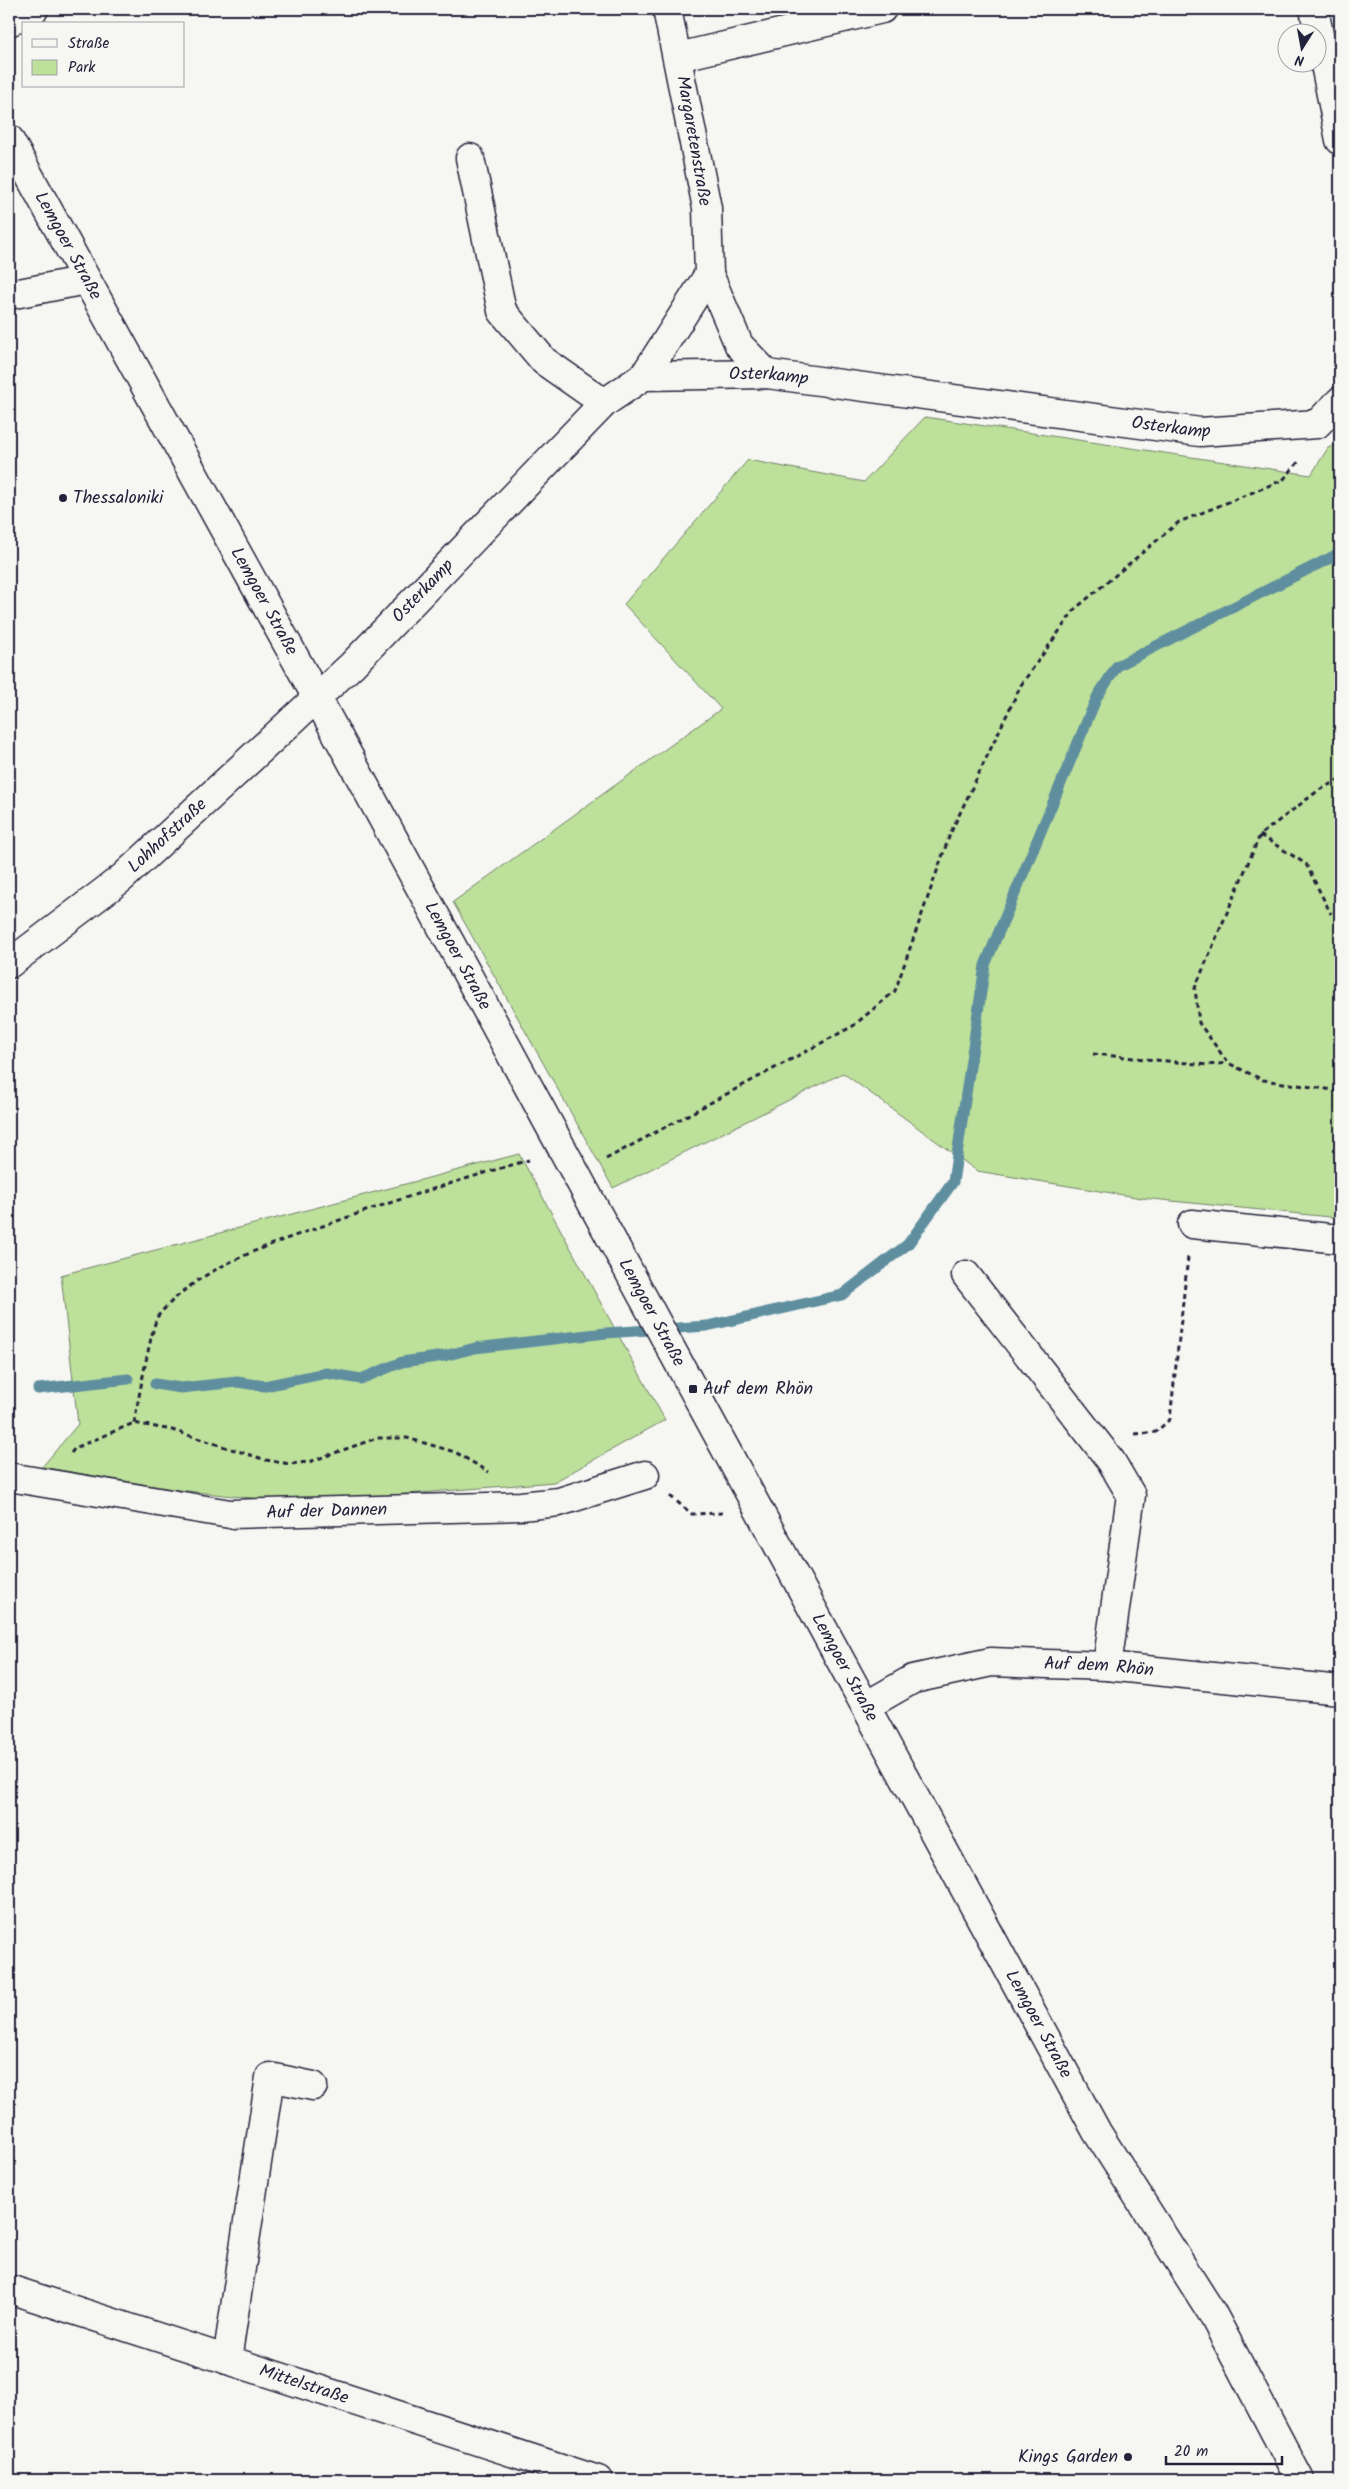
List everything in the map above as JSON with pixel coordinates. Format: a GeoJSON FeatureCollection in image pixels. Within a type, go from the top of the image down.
{"type":"FeatureCollection","features":[{"type":"Feature","properties":{"kind":"street"},"geometry":{"type":"LineString","coordinates":[[9,22],[34,9]]}},
{"type":"Feature","properties":{"kind":"street","name":"Margaretenstraße"},"geometry":{"type":"LineString","coordinates":[[668,9],[706,208],[709,274],[738,345],[767,374]]}},
{"type":"Feature","properties":{"kind":"street"},"geometry":{"type":"LineString","coordinates":[[678,57],[882,9]]}},
{"type":"Feature","properties":{"kind":"street"},"geometry":{"type":"LineString","coordinates":[[1314,9],[1340,140]]}},
{"type":"Feature","properties":{"kind":"street","name":"Lemgoer Straße"},"geometry":{"type":"LineString","coordinates":[[9,139],[316,696],[1097,2132],[1212,2314],[1300,2480]]}},
{"type":"Feature","properties":{"kind":"street"},"geometry":{"type":"LineString","coordinates":[[470,158],[502,311],[544,361],[604,403]]}},
{"type":"Feature","properties":{"kind":"street"},"geometry":{"type":"LineString","coordinates":[[644,376],[709,274]]}},
{"type":"Feature","properties":{"kind":"street"},"geometry":{"type":"LineString","coordinates":[[9,295],[86,280]]}},
{"type":"Feature","properties":{"kind":"street","name":"Osterkamp"},"geometry":{"type":"LineString","coordinates":[[316,696],[352,665],[604,403],[644,376],[767,374],[1200,432],[1317,424]]}},
{"type":"Feature","properties":{"kind":"street"},"geometry":{"type":"LineString","coordinates":[[1317,424],[1340,401]]}},
{"type":"Feature","properties":{"kind":"street","name":"Lohhofstraße"},"geometry":{"type":"LineString","coordinates":[[9,964],[122,878],[316,696]]}},
{"type":"Feature","properties":{"kind":"street"},"geometry":{"type":"LineString","coordinates":[[1192,1224],[1340,1239]]}},
{"type":"Feature","properties":{"kind":"street"},"geometry":{"type":"LineString","coordinates":[[966,1275],[1111,1462],[1131,1495],[1107,1666]]}},
{"type":"Feature","properties":{"kind":"street","name":"Auf der Dannen"},"geometry":{"type":"LineString","coordinates":[[9,1477],[230,1514],[520,1506],[559,1502],[644,1475]]}},
{"type":"Feature","properties":{"kind":"street","name":"Auf dem Rhön"},"geometry":{"type":"LineString","coordinates":[[866,1706],[913,1679],[991,1662],[1107,1666],[1340,1690]]}},
{"type":"Feature","properties":{"kind":"street"},"geometry":{"type":"LineString","coordinates":[[227,2360],[270,2077],[313,2086]]}},
{"type":"Feature","properties":{"kind":"street","name":"Mittelstraße"},"geometry":{"type":"LineString","coordinates":[[9,2289],[598,2480]]}},
{"type":"Feature","properties":{"kind":"path"},"geometry":{"type":"LineString","coordinates":[[575,1175],[853,1026],[895,991],[950,834],[1021,685],[1075,609],[1179,522],[1283,480],[1306,452],[1317,424]]}},
{"type":"Feature","properties":{"kind":"path"},"geometry":{"type":"LineString","coordinates":[[1340,779],[1320,790],[1260,835],[1195,988],[1198,1023],[1228,1063],[1263,1080],[1340,1091]]}},
{"type":"Feature","properties":{"kind":"path"},"geometry":{"type":"LineString","coordinates":[[1260,835],[1306,864],[1331,914]]}},
{"type":"Feature","properties":{"kind":"path"},"geometry":{"type":"LineString","coordinates":[[1094,1054],[1208,1065],[1228,1063]]}},
{"type":"Feature","properties":{"kind":"path"},"geometry":{"type":"LineString","coordinates":[[134,1423],[157,1317],[190,1286],[231,1261],[303,1233],[417,1193],[562,1150]]}},
{"type":"Feature","properties":{"kind":"path"},"geometry":{"type":"LineString","coordinates":[[1111,1462],[1122,1454],[1126,1436],[1156,1432],[1170,1418],[1192,1224]]}},
{"type":"Feature","properties":{"kind":"path"},"geometry":{"type":"LineString","coordinates":[[48,1484],[74,1448],[134,1423],[172,1430],[266,1460],[290,1464],[308,1462],[377,1438],[406,1438],[455,1452],[490,1472],[514,1492],[520,1506]]}},
{"type":"Feature","properties":{"kind":"path"},"geometry":{"type":"LineString","coordinates":[[644,1475],[692,1514],[724,1513],[750,1494]]}},
{"type":"Feature","properties":{"kind":"green space"},"geometry":{"type":"Polygon","coordinates":[[[925,417],[1311,475],[1328,448],[1340,443],[1340,1218],[1142,1198],[977,1171],[843,1073],[613,1188],[453,902],[721,709],[624,604],[748,460],[864,482],[925,417]]]}},
{"type":"Feature","properties":{"kind":"green space"},"geometry":{"type":"Polygon","coordinates":[[[519,1154],[665,1420],[554,1482],[297,1503],[178,1490],[42,1467],[78,1424],[61,1275],[519,1154]]]}},
{"type":"Feature","properties":{"kind":"waterway"},"geometry":{"type":"LineString","coordinates":[[155,1384],[181,1388],[237,1382],[265,1386],[326,1373],[361,1379],[402,1362],[444,1356],[475,1348],[606,1333],[707,1326],[842,1295],[908,1244],[953,1182],[985,965],[1097,697],[1117,666],[1340,553]]}},
{"type":"Feature","properties":{"kind":"waterway"},"geometry":{"type":"LineString","coordinates":[[38,1389],[128,1379]]}},
{"type":"Feature","properties":{"kind":"place","name":"Thessaloniki"},"geometry":{"type":"Point","coordinates":[63,498]}},
{"type":"Feature","properties":{"kind":"place","name":"Auf dem Rhön"},"geometry":{"type":"Point","coordinates":[693,1389]}},
{"type":"Feature","properties":{"kind":"place","name":"Kings Garden"},"geometry":{"type":"Point","coordinates":[1128,2457]}}]}
